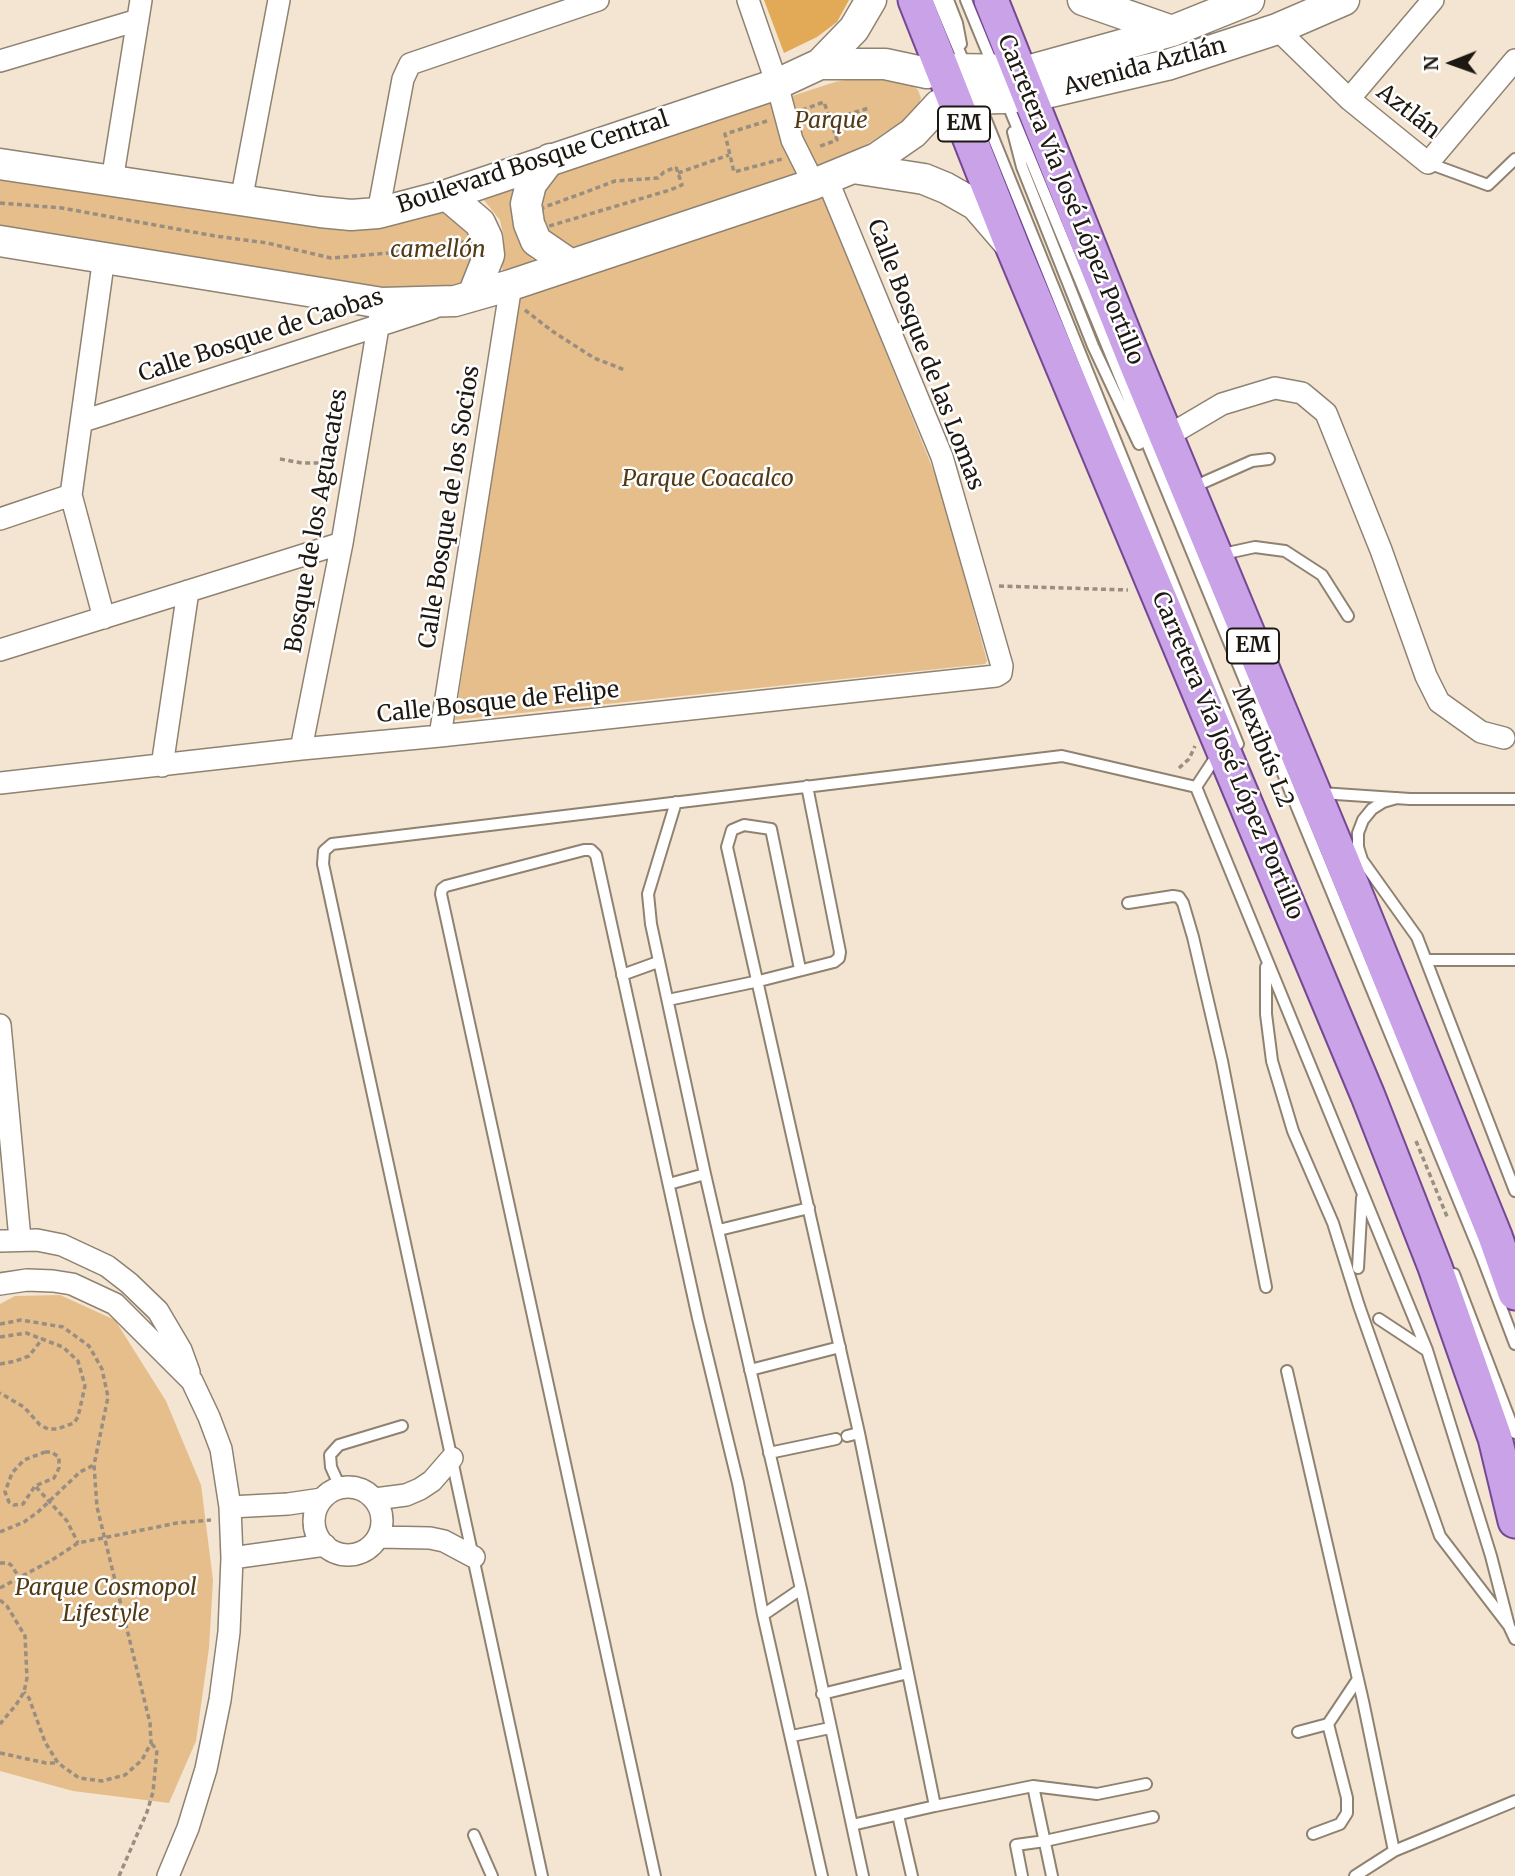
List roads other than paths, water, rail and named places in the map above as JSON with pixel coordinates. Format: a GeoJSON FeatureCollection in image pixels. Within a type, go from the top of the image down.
{"type":"FeatureCollection","features":[{"type":"Feature","properties":{"kind":"main road","name":"Carretera Vía José López Portillo"},"geometry":{"type":"LineString","coordinates":[[915,0],[982,85],[1166,437],[1182,504],[1216,556],[1314,793],[1356,864],[1515,1293]]}},
{"type":"Feature","properties":{"kind":"main road","name":"Carretera Vía José López Portillo"},"geometry":{"type":"LineString","coordinates":[[991,0],[982,85],[1013,248],[1233,749],[1435,1267],[1495,1438],[1515,1521]]}},
{"type":"Feature","properties":{"kind":"street"},"geometry":{"type":"LineString","coordinates":[[241,201],[279,0]]}},
{"type":"Feature","properties":{"kind":"street"},"geometry":{"type":"LineString","coordinates":[[378,213],[403,79],[410,64],[598,0]]}},
{"type":"Feature","properties":{"kind":"street","name":"Calle Bosque de las Lomas"},"geometry":{"type":"LineString","coordinates":[[748,0],[792,140],[831,177],[942,457],[1002,666],[1001,673]]}},
{"type":"Feature","properties":{"kind":"street"},"geometry":{"type":"LineString","coordinates":[[820,64],[854,29],[871,0]]}},
{"type":"Feature","properties":{"kind":"street"},"geometry":{"type":"LineString","coordinates":[[1083,0],[1172,31],[1182,60]]}},
{"type":"Feature","properties":{"kind":"street","name":"Avenida Aztlán"},"geometry":{"type":"LineString","coordinates":[[982,85],[1172,31],[1249,0]]}},
{"type":"Feature","properties":{"kind":"street","name":"Avenida Aztlán"},"geometry":{"type":"LineString","coordinates":[[982,85],[1182,60],[1277,29],[1344,0]]}},
{"type":"Feature","properties":{"kind":"street","name":"Aztlán"},"geometry":{"type":"LineString","coordinates":[[1349,99],[1433,0]]}},
{"type":"Feature","properties":{"kind":"street"},"geometry":{"type":"LineString","coordinates":[[0,61],[139,10],[112,181]]}},
{"type":"Feature","properties":{"kind":"street","name":"Aztlán"},"geometry":{"type":"LineString","coordinates":[[1277,29],[1349,99],[1428,163],[1515,60]]}},
{"type":"Feature","properties":{"kind":"street","name":"Boulevard Bosque Central"},"geometry":{"type":"LineString","coordinates":[[0,164],[241,201],[351,215],[378,213],[447,195],[776,84],[820,64],[885,64],[982,85]]}},
{"type":"Feature","properties":{"kind":"street"},"geometry":{"type":"LineString","coordinates":[[0,240],[104,257],[380,315],[464,298],[510,292],[571,265],[831,177],[877,158],[982,85]]}},
{"type":"Feature","properties":{"kind":"street"},"geometry":{"type":"LineString","coordinates":[[550,159],[530,184],[526,204],[529,224],[536,241],[571,265]]}},
{"type":"Feature","properties":{"kind":"street"},"geometry":{"type":"LineString","coordinates":[[831,177],[924,179],[976,205],[1013,248]]}},
{"type":"Feature","properties":{"kind":"street"},"geometry":{"type":"LineString","coordinates":[[447,195],[480,223],[487,238],[489,256],[464,298]]}},
{"type":"Feature","properties":{"kind":"street"},"geometry":{"type":"LineString","coordinates":[[104,257],[71,495],[104,618]]}},
{"type":"Feature","properties":{"kind":"street","name":"Calle Bosque de los Socios"},"geometry":{"type":"LineString","coordinates":[[440,736],[510,292]]}},
{"type":"Feature","properties":{"kind":"street","name":"Calle Bosque de Caobas"},"geometry":{"type":"LineString","coordinates":[[83,421],[380,315]]}},
{"type":"Feature","properties":{"kind":"street","name":"Bosque de los Aguacates"},"geometry":{"type":"LineString","coordinates":[[300,749],[342,543],[380,315]]}},
{"type":"Feature","properties":{"kind":"street"},"geometry":{"type":"LineString","coordinates":[[1166,437],[1222,404],[1275,388],[1302,393],[1326,413],[1381,550],[1426,676],[1439,702],[1481,732],[1504,738]]}},
{"type":"Feature","properties":{"kind":"street"},"geometry":{"type":"LineString","coordinates":[[0,519],[71,495]]}},
{"type":"Feature","properties":{"kind":"street"},"geometry":{"type":"LineString","coordinates":[[0,650],[342,543]]}},
{"type":"Feature","properties":{"kind":"street"},"geometry":{"type":"LineString","coordinates":[[162,766],[188,591]]}},
{"type":"Feature","properties":{"kind":"street","name":"Calle Bosque de Felipe"},"geometry":{"type":"LineString","coordinates":[[0,783],[996,677],[1001,673]]}},
{"type":"Feature","properties":{"kind":"street"},"geometry":{"type":"LineString","coordinates":[[0,1025],[10,1240],[62,1245],[85,1254],[129,1283],[158,1311],[181,1350],[221,1449],[230,1513],[232,1558],[229,1632],[218,1711],[202,1781],[188,1828],[168,1876]]}},
{"type":"Feature","properties":{"kind":"street"},"geometry":{"type":"LineString","coordinates":[[0,1284],[27,1280],[53,1281],[72,1284],[94,1293],[115,1304],[192,1381]]}},
{"type":"Feature","properties":{"kind":"street"},"geometry":{"type":"LineString","coordinates":[[375,1499],[405,1495],[420,1489],[432,1481],[453,1458]]}},
{"type":"Feature","properties":{"kind":"street"},"geometry":{"type":"LineString","coordinates":[[340,1487],[362,1489],[375,1499],[382,1514],[379,1537],[372,1546],[351,1555],[340,1554],[325,1545],[316,1531],[314,1520],[316,1508],[322,1499],[330,1491],[340,1487]]}},
{"type":"Feature","properties":{"kind":"street"},"geometry":{"type":"LineString","coordinates":[[230,1513],[322,1499]]}},
{"type":"Feature","properties":{"kind":"street"},"geometry":{"type":"LineString","coordinates":[[379,1537],[415,1536],[437,1539],[474,1557]]}},
{"type":"Feature","properties":{"kind":"street"},"geometry":{"type":"LineString","coordinates":[[232,1558],[325,1545]]}},
{"type":"Feature","properties":{"kind":"lane","name":"Mexibús L2"},"geometry":{"type":"LineString","coordinates":[[938,0],[982,85],[1182,504],[1515,1344]]}},
{"type":"Feature","properties":{"kind":"lane"},"geometry":{"type":"LineString","coordinates":[[948,0],[982,85]]}},
{"type":"Feature","properties":{"kind":"lane","name":"Mexibús L2"},"geometry":{"type":"LineString","coordinates":[[966,0],[982,85],[1233,749]]}},
{"type":"Feature","properties":{"kind":"lane"},"geometry":{"type":"LineString","coordinates":[[1428,163],[1488,185],[1515,159]]}},
{"type":"Feature","properties":{"kind":"lane"},"geometry":{"type":"LineString","coordinates":[[1182,504],[1252,461],[1269,460]]}},
{"type":"Feature","properties":{"kind":"lane"},"geometry":{"type":"LineString","coordinates":[[1216,556],[1255,547],[1285,551],[1322,575],[1348,616]]}},
{"type":"Feature","properties":{"kind":"lane"},"geometry":{"type":"LineString","coordinates":[[1196,788],[1233,749]]}},
{"type":"Feature","properties":{"kind":"lane"},"geometry":{"type":"LineString","coordinates":[[542,1876],[323,864],[324,850],[332,844],[1062,756],[1196,788]]}},
{"type":"Feature","properties":{"kind":"lane"},"geometry":{"type":"LineString","coordinates":[[667,1000],[759,981],[834,962],[839,958],[807,786]]}},
{"type":"Feature","properties":{"kind":"lane"},"geometry":{"type":"LineString","coordinates":[[1196,788],[1426,1350],[1515,1639]]}},
{"type":"Feature","properties":{"kind":"lane"},"geometry":{"type":"LineString","coordinates":[[1314,793],[1396,798],[1515,799]]}},
{"type":"Feature","properties":{"kind":"lane"},"geometry":{"type":"LineString","coordinates":[[1396,798],[1372,809],[1363,820],[1358,833],[1362,860],[1356,864],[1417,937],[1515,1191]]}},
{"type":"Feature","properties":{"kind":"lane"},"geometry":{"type":"LineString","coordinates":[[676,802],[648,894],[651,925],[863,1876]]}},
{"type":"Feature","properties":{"kind":"lane"},"geometry":{"type":"LineString","coordinates":[[800,969],[771,829],[744,825],[732,831],[727,847],[859,1433],[935,1806]]}},
{"type":"Feature","properties":{"kind":"lane"},"geometry":{"type":"LineString","coordinates":[[655,1876],[447,926],[442,889],[584,850],[591,850],[596,855],[668,1184],[738,1483],[763,1615],[822,1876]]}},
{"type":"Feature","properties":{"kind":"lane"},"geometry":{"type":"LineString","coordinates":[[1128,903],[1173,895],[1183,902],[1222,1061],[1265,1287]]}},
{"type":"Feature","properties":{"kind":"lane"},"geometry":{"type":"LineString","coordinates":[[1426,960],[1515,960]]}},
{"type":"Feature","properties":{"kind":"lane"},"geometry":{"type":"LineString","coordinates":[[1266,961],[1266,1014],[1272,1061],[1293,1131],[1333,1223],[1359,1307],[1440,1536],[1509,1626]]}},
{"type":"Feature","properties":{"kind":"lane"},"geometry":{"type":"LineString","coordinates":[[622,975],[658,962]]}},
{"type":"Feature","properties":{"kind":"lane"},"geometry":{"type":"LineString","coordinates":[[668,1184],[705,1174]]}},
{"type":"Feature","properties":{"kind":"lane"},"geometry":{"type":"LineString","coordinates":[[1359,1268],[1363,1195]]}},
{"type":"Feature","properties":{"kind":"lane"},"geometry":{"type":"LineString","coordinates":[[719,1230],[809,1208]]}},
{"type":"Feature","properties":{"kind":"lane"},"geometry":{"type":"LineString","coordinates":[[1448,1258],[1515,1433]]}},
{"type":"Feature","properties":{"kind":"lane"},"geometry":{"type":"LineString","coordinates":[[1379,1319],[1426,1350]]}},
{"type":"Feature","properties":{"kind":"lane"},"geometry":{"type":"LineString","coordinates":[[750,1370],[840,1346]]}},
{"type":"Feature","properties":{"kind":"lane"},"geometry":{"type":"LineString","coordinates":[[1287,1371],[1358,1679],[1394,1851]]}},
{"type":"Feature","properties":{"kind":"lane"},"geometry":{"type":"LineString","coordinates":[[340,1487],[331,1467],[330,1455],[339,1445],[402,1426]]}},
{"type":"Feature","properties":{"kind":"lane"},"geometry":{"type":"LineString","coordinates":[[769,1453],[859,1433]]}},
{"type":"Feature","properties":{"kind":"lane"},"geometry":{"type":"LineString","coordinates":[[763,1615],[801,1589]]}},
{"type":"Feature","properties":{"kind":"lane"},"geometry":{"type":"LineString","coordinates":[[822,1694],[908,1673]]}},
{"type":"Feature","properties":{"kind":"lane"},"geometry":{"type":"LineString","coordinates":[[1298,1732],[1328,1724],[1358,1679]]}},
{"type":"Feature","properties":{"kind":"lane"},"geometry":{"type":"LineString","coordinates":[[1313,1834],[1340,1824],[1347,1813],[1347,1798],[1328,1724]]}},
{"type":"Feature","properties":{"kind":"lane"},"geometry":{"type":"LineString","coordinates":[[792,1736],[830,1728]]}},
{"type":"Feature","properties":{"kind":"lane"},"geometry":{"type":"LineString","coordinates":[[852,1825],[1033,1786],[1097,1794],[1146,1784]]}},
{"type":"Feature","properties":{"kind":"lane"},"geometry":{"type":"LineString","coordinates":[[1033,1786],[1052,1876]]}},
{"type":"Feature","properties":{"kind":"lane"},"geometry":{"type":"LineString","coordinates":[[1355,1876],[1394,1851],[1515,1801]]}},
{"type":"Feature","properties":{"kind":"lane"},"geometry":{"type":"LineString","coordinates":[[898,1815],[912,1876]]}},
{"type":"Feature","properties":{"kind":"lane"},"geometry":{"type":"LineString","coordinates":[[1022,1876],[1016,1845],[1153,1817]]}},
{"type":"Feature","properties":{"kind":"lane"},"geometry":{"type":"LineString","coordinates":[[474,1835],[492,1876]]}},
{"type":"Feature","properties":{"kind":"park label","name":"Parque"},"geometry":{"type":"Point","coordinates":[831,121]}},
{"type":"Feature","properties":{"kind":"park label","name":"camellón"},"geometry":{"type":"Point","coordinates":[438,250]}},
{"type":"Feature","properties":{"kind":"park label","name":"Parque Coacalco"},"geometry":{"type":"Point","coordinates":[708,479]}},
{"type":"Feature","properties":{"kind":"park label","name":"Parque Cosmopol Lifestyle"},"geometry":{"type":"Point","coordinates":[106,1601]}}]}
